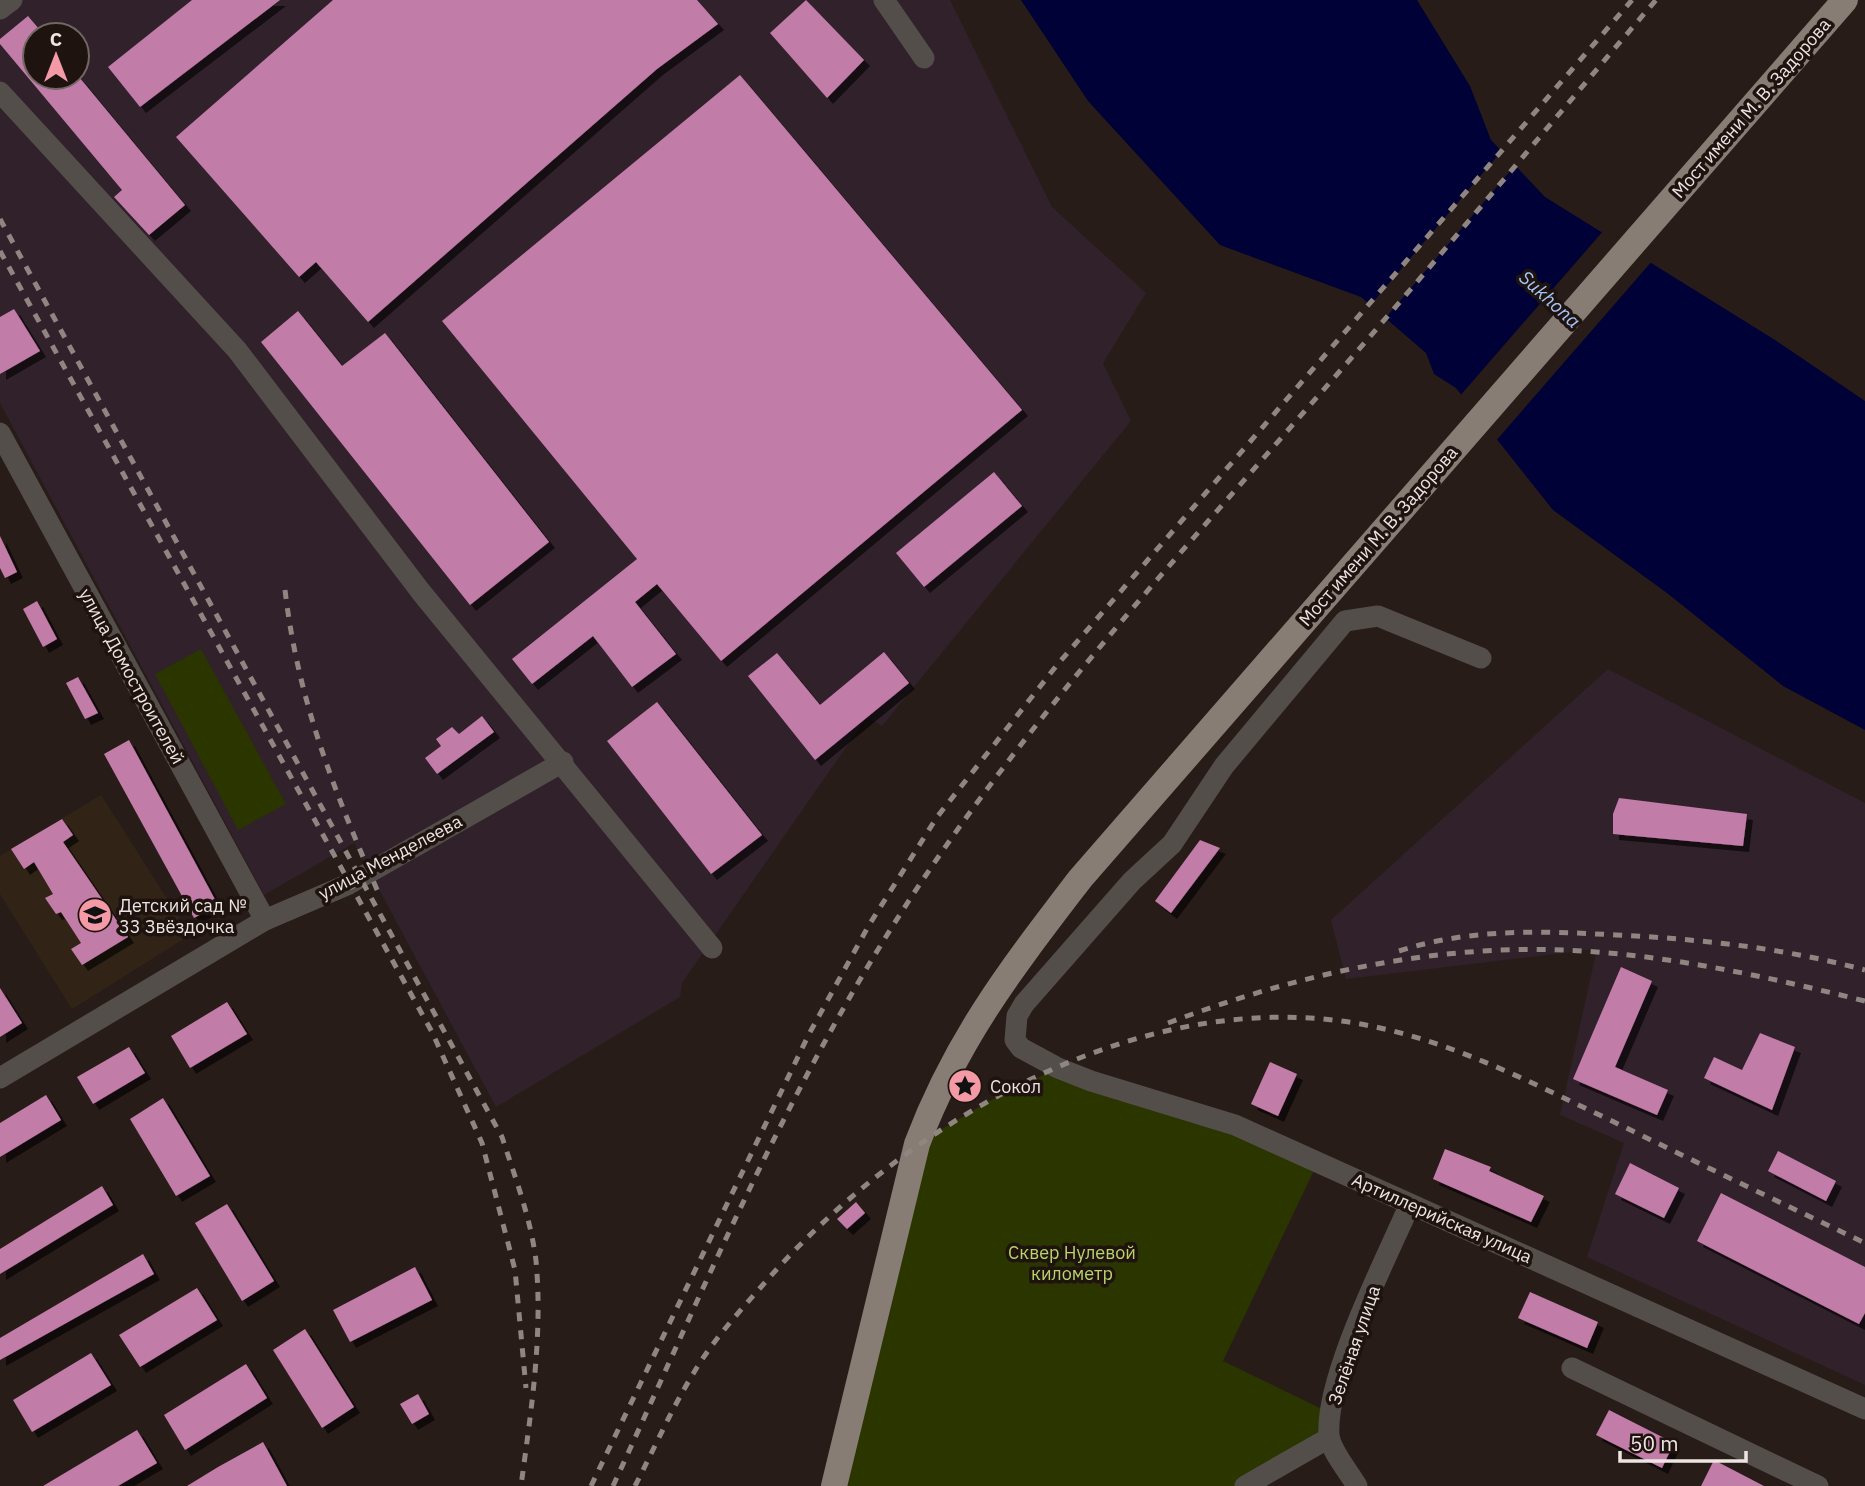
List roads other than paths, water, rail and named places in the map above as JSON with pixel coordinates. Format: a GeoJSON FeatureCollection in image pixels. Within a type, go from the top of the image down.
{"type":"FeatureCollection","features":[{"type":"Feature","properties":{"kind":"main road","name":"Мост имени М. В. Задорова"},"geometry":{"type":"LineString","coordinates":[[834,1486],[917,1144],[937,1090],[986,1006],[1080,879],[1845,0]]}},
{"type":"Feature","properties":{"kind":"street"},"geometry":{"type":"LineString","coordinates":[[0,9],[12,0]]}},
{"type":"Feature","properties":{"kind":"street"},"geometry":{"type":"LineString","coordinates":[[884,0],[924,58]]}},
{"type":"Feature","properties":{"kind":"street"},"geometry":{"type":"LineString","coordinates":[[0,92],[237,350],[421,592],[563,762],[712,948]]}},
{"type":"Feature","properties":{"kind":"street","name":"улица Домостроителей"},"geometry":{"type":"LineString","coordinates":[[0,433],[264,919]]}},
{"type":"Feature","properties":{"kind":"street","name":"Артиллерийская улица"},"geometry":{"type":"LineString","coordinates":[[1481,659],[1378,616],[1346,621],[1224,766],[1172,845],[1132,881],[1024,1004],[1017,1016],[1015,1040],[1021,1048],[1058,1068],[1091,1081],[1235,1125],[1865,1409]]}},
{"type":"Feature","properties":{"kind":"street","name":"улица Менделеева"},"geometry":{"type":"LineString","coordinates":[[0,1078],[264,919],[349,884],[563,762]]}},
{"type":"Feature","properties":{"kind":"street","name":"Зелёная улица"},"geometry":{"type":"LineString","coordinates":[[1329,1438],[1331,1413],[1356,1327],[1410,1204]]}},
{"type":"Feature","properties":{"kind":"street"},"geometry":{"type":"LineString","coordinates":[[1572,1368],[1818,1486]]}},
{"type":"Feature","properties":{"kind":"street"},"geometry":{"type":"LineString","coordinates":[[1245,1486],[1329,1438],[1357,1486]]}},
{"type":"Feature","properties":{"kind":"water","name":"Sukhona"},"geometry":{"type":"Polygon","coordinates":[[[1021,0],[1417,0],[1470,86],[1491,140],[1545,197],[1775,340],[1865,401],[1865,730],[1783,686],[1667,593],[1553,510],[1456,388],[1434,374],[1426,353],[1361,297],[1220,245],[1088,101],[1021,0]]]}},
{"type":"Feature","properties":{"kind":"railway"},"geometry":{"type":"LineString","coordinates":[[591,1486],[809,1034],[869,925],[937,817],[1057,665],[1632,0]]}},
{"type":"Feature","properties":{"kind":"railway"},"geometry":{"type":"LineString","coordinates":[[613,1486],[741,1206],[810,1069],[847,1001],[934,864],[1034,727],[1142,597],[1398,305],[1656,0]]}},
{"type":"Feature","properties":{"kind":"railway"},"geometry":{"type":"LineString","coordinates":[[0,219],[502,1137],[530,1230],[538,1289],[535,1374],[521,1486]]}},
{"type":"Feature","properties":{"kind":"railway"},"geometry":{"type":"LineString","coordinates":[[0,251],[432,1032],[482,1143],[515,1270],[526,1388]]}},
{"type":"Feature","properties":{"kind":"railway"},"geometry":{"type":"LineString","coordinates":[[285,590],[299,670],[320,744],[378,892]]}},
{"type":"Feature","properties":{"kind":"railway"},"geometry":{"type":"LineString","coordinates":[[1399,951],[1453,938],[1480,935],[1534,932],[1588,934],[1742,946],[1865,970]]}},
{"type":"Feature","properties":{"kind":"railway"},"geometry":{"type":"LineString","coordinates":[[1168,1023],[1269,989],[1372,965],[1477,951],[1530,949],[1619,954],[1690,963],[1865,1001]]}},
{"type":"Feature","properties":{"kind":"railway"},"geometry":{"type":"LineString","coordinates":[[635,1486],[685,1388],[700,1362],[725,1329],[820,1226],[886,1169],[960,1118],[1039,1075],[1122,1043],[1207,1023],[1294,1017],[1380,1028],[1440,1045],[1527,1080],[1865,1243]]}},
{"type":"Feature","properties":{"kind":"place","name":"Детский сад № 33 Звёздочка"},"geometry":{"type":"Point","coordinates":[95,915]}},
{"type":"Feature","properties":{"kind":"place","name":"Сокол"},"geometry":{"type":"Point","coordinates":[965,1086]}},
{"type":"Feature","properties":{"kind":"park label","name":"Сквер Нулевой километр"},"geometry":{"type":"Point","coordinates":[1072,1262]}}]}
